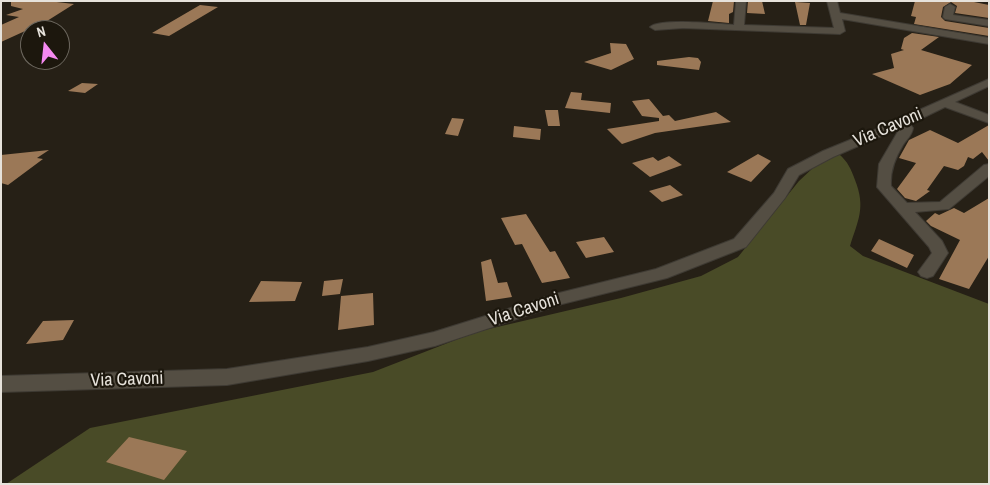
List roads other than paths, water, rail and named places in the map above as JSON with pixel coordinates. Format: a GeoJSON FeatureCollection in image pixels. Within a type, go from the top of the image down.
{"type":"FeatureCollection","features":[{"type":"Feature","properties":{"kind":"street"},"geometry":{"type":"LineString","coordinates":[[739,28],[741,1]]}},
{"type":"Feature","properties":{"kind":"street"},"geometry":{"type":"LineString","coordinates":[[655,27],[673,25],[840,31],[832,1]]}},
{"type":"Feature","properties":{"kind":"street"},"geometry":{"type":"LineString","coordinates":[[950,7],[948,17],[989,24]]}},
{"type":"Feature","properties":{"kind":"street"},"geometry":{"type":"LineString","coordinates":[[836,15],[989,41]]}},
{"type":"Feature","properties":{"kind":"street","name":"Via Cavoni"},"geometry":{"type":"LineString","coordinates":[[1,384],[227,377],[368,354],[435,339],[559,299],[661,274],[740,243],[780,195],[793,172],[828,154],[985,87]]}},
{"type":"Feature","properties":{"kind":"street"},"geometry":{"type":"LineString","coordinates":[[946,103],[989,119]]}},
{"type":"Feature","properties":{"kind":"street"},"geometry":{"type":"LineString","coordinates":[[902,123],[907,128],[906,132],[888,157],[883,181],[888,194],[936,245],[940,254],[926,272]]}},
{"type":"Feature","properties":{"kind":"street"},"geometry":{"type":"LineString","coordinates":[[902,208],[944,206],[989,168]]}}]}
